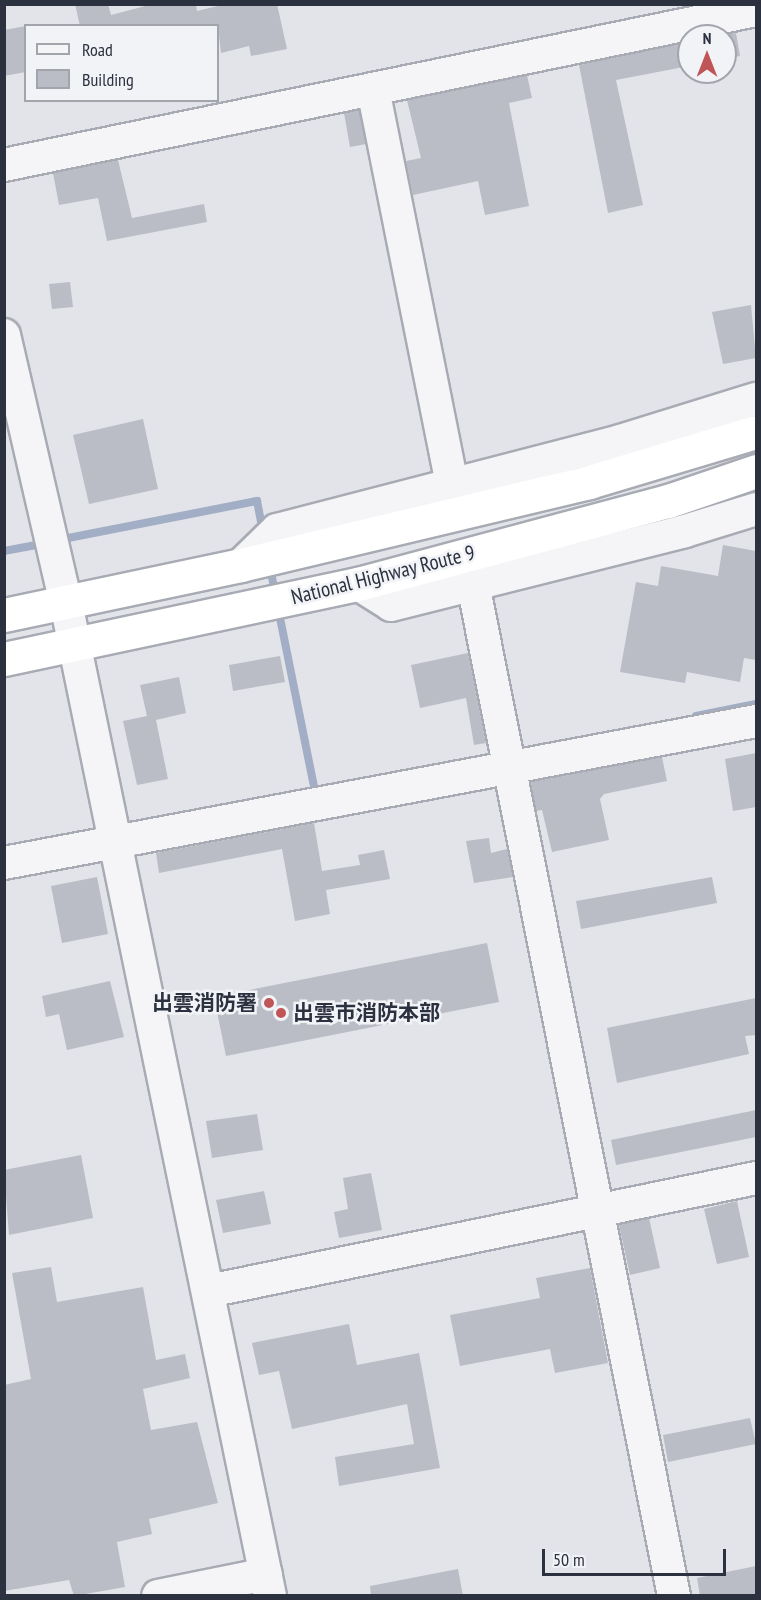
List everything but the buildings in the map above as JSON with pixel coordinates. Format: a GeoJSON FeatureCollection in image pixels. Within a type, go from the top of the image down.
{"type":"FeatureCollection","features":[{"type":"Feature","properties":{"kind":"highway","name":"National Highway Route 9"},"geometry":{"type":"LineString","coordinates":[[4,615],[241,565],[589,482],[756,432]]}},
{"type":"Feature","properties":{"kind":"highway","name":"National Highway Route 9"},"geometry":{"type":"LineString","coordinates":[[4,659],[358,584],[668,501],[756,471]]}},
{"type":"Feature","properties":{"kind":"street"},"geometry":{"type":"LineString","coordinates":[[4,165],[756,10]]}},
{"type":"Feature","properties":{"kind":"street"},"geometry":{"type":"LineString","coordinates":[[373,89],[452,485]]}},
{"type":"Feature","properties":{"kind":"street"},"geometry":{"type":"LineString","coordinates":[[4,335],[66,603],[116,839],[268,1585],[158,1596]]}},
{"type":"Feature","properties":{"kind":"street"},"geometry":{"type":"LineString","coordinates":[[241,565],[277,530],[620,441],[756,399]]}},
{"type":"Feature","properties":{"kind":"street"},"geometry":{"type":"LineString","coordinates":[[589,482],[620,441]]}},
{"type":"Feature","properties":{"kind":"street"},"geometry":{"type":"LineString","coordinates":[[633,545],[668,501]]}},
{"type":"Feature","properties":{"kind":"street"},"geometry":{"type":"LineString","coordinates":[[358,584],[391,605],[633,545],[756,509]]}},
{"type":"Feature","properties":{"kind":"street"},"geometry":{"type":"LineString","coordinates":[[473,584],[600,1208],[674,1596]]}},
{"type":"Feature","properties":{"kind":"street"},"geometry":{"type":"LineString","coordinates":[[4,863],[116,839],[756,721]]}},
{"type":"Feature","properties":{"kind":"street"},"geometry":{"type":"LineString","coordinates":[[209,1291],[600,1208],[756,1178]]}},
{"type":"Feature","properties":{"kind":"waterway"},"geometry":{"type":"LineString","coordinates":[[58,540],[257,501],[263,532]]}},
{"type":"Feature","properties":{"kind":"waterway"},"geometry":{"type":"LineString","coordinates":[[4,551],[47,543]]}},
{"type":"Feature","properties":{"kind":"waterway"},"geometry":{"type":"LineString","coordinates":[[270,567],[275,593]]}},
{"type":"Feature","properties":{"kind":"waterway"},"geometry":{"type":"LineString","coordinates":[[278,608],[315,792],[320,791]]}},
{"type":"Feature","properties":{"kind":"waterway"},"geometry":{"type":"LineString","coordinates":[[696,716],[756,704]]}},
{"type":"Feature","properties":{"kind":"place","name":"出雲消防署"},"geometry":{"type":"Point","coordinates":[269,1003]}},
{"type":"Feature","properties":{"kind":"place","name":"出雲市消防本部"},"geometry":{"type":"Point","coordinates":[281,1013]}}]}
